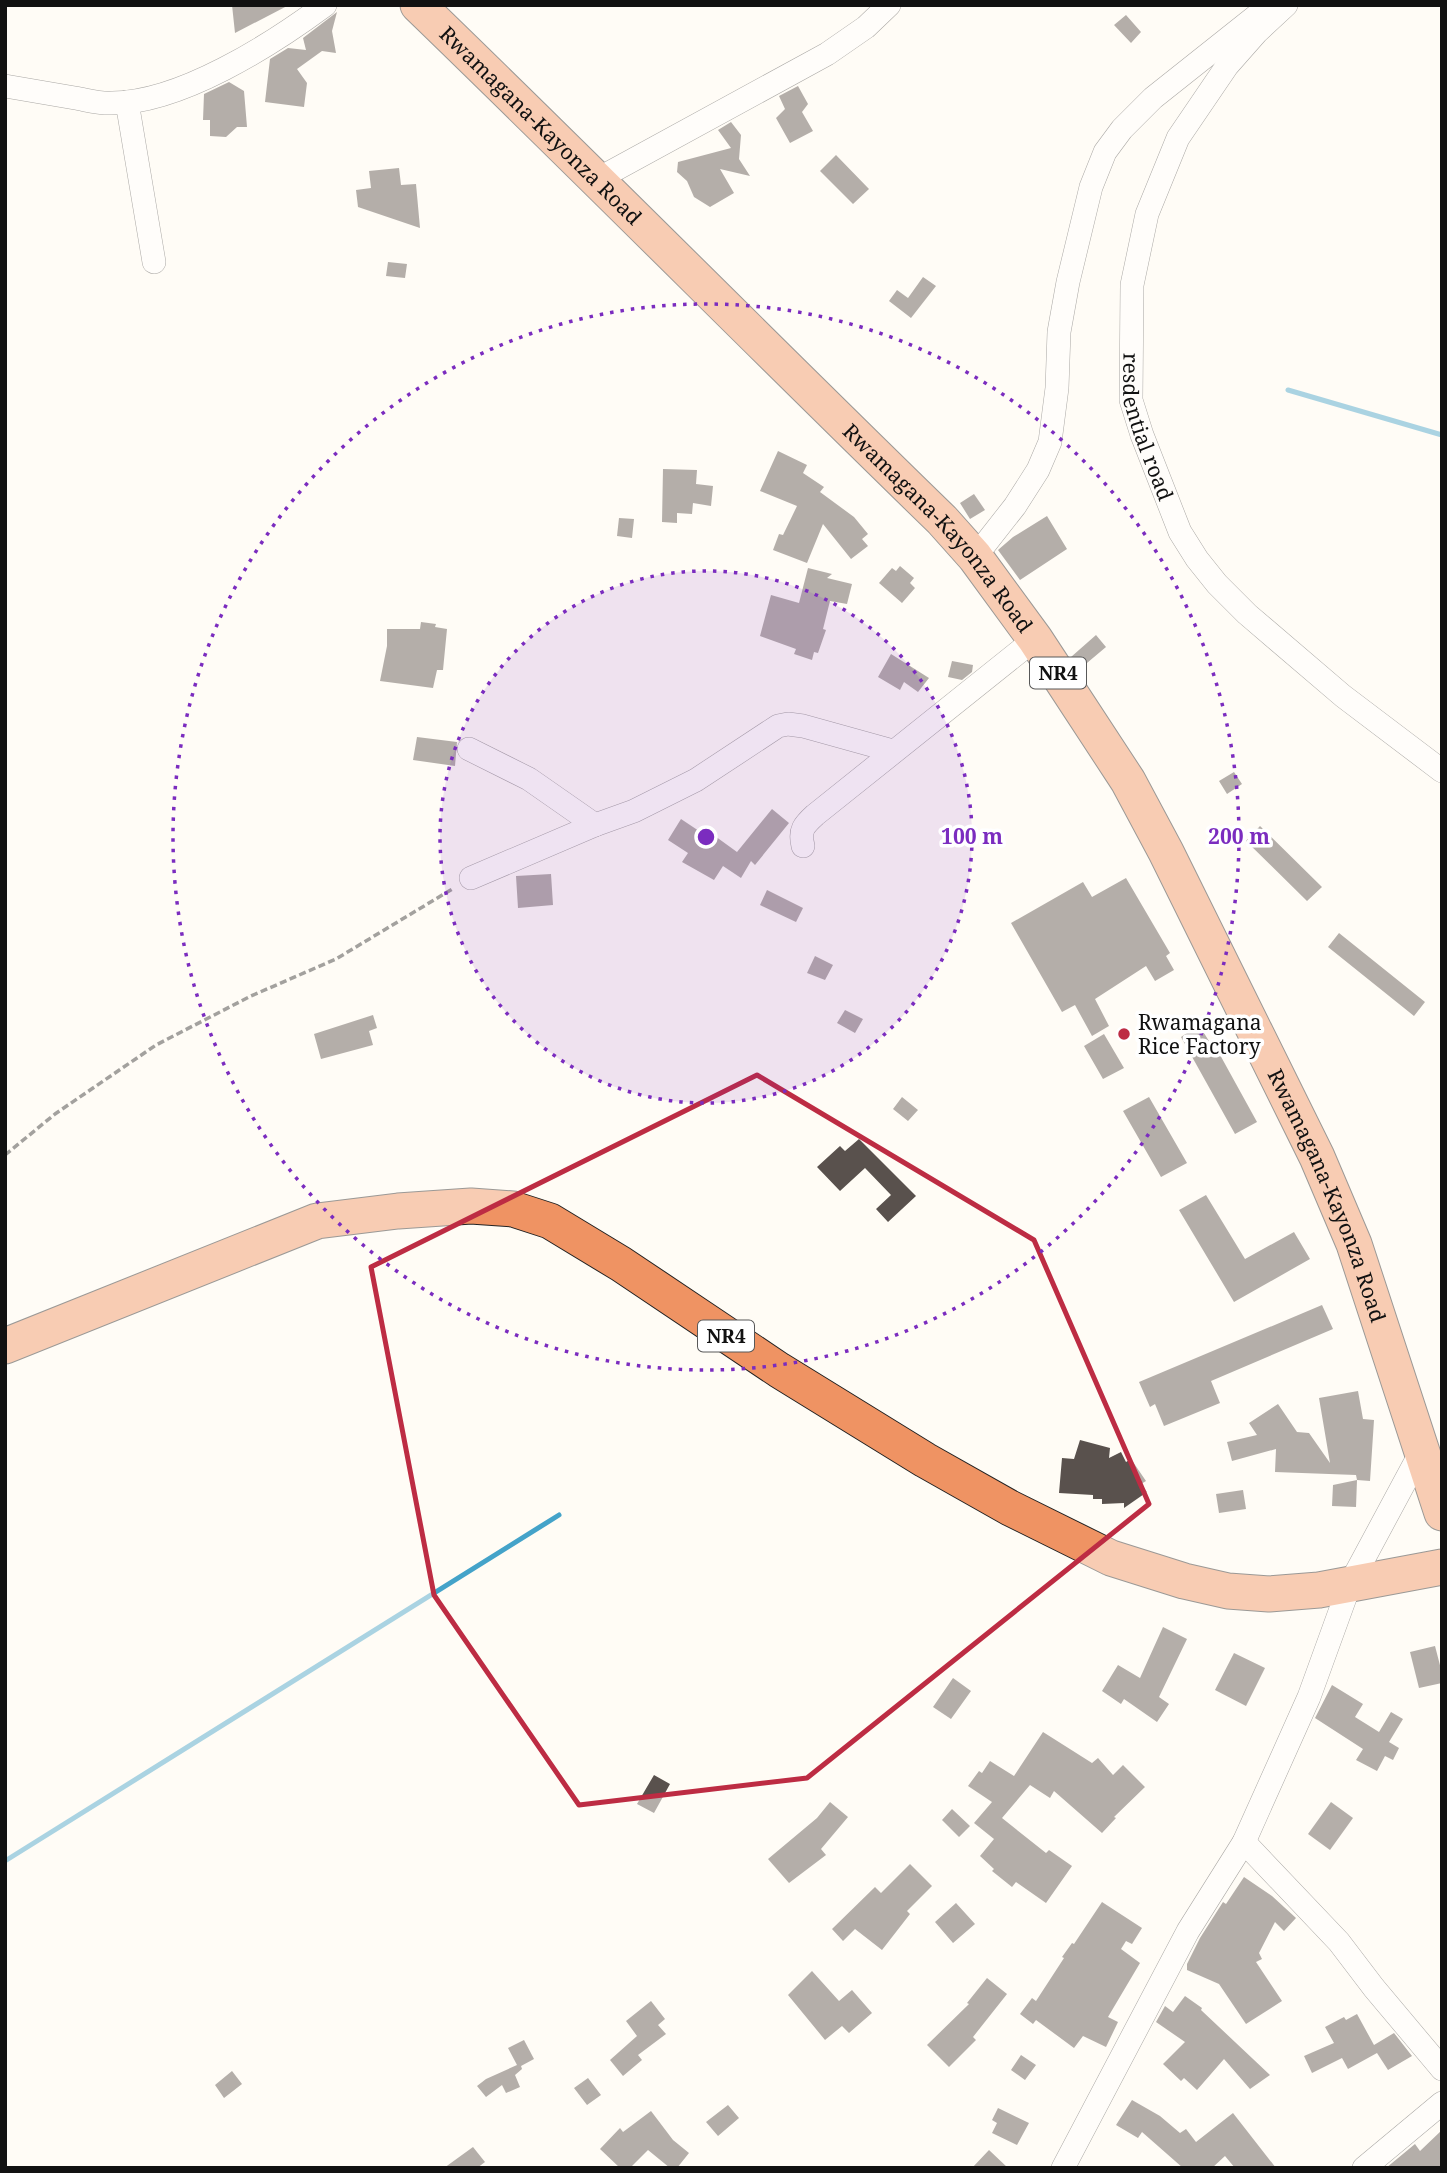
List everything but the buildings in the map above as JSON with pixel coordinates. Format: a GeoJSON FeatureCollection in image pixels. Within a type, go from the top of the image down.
{"type":"FeatureCollection","features":[{"type":"Feature","properties":{"kind":"highway","name":"Rwamagana-Kayonza Road"},"geometry":{"type":"LineString","coordinates":[[418,5],[942,520],[975,557],[1035,639],[1141,804],[1312,1146],[1354,1244],[1442,1513]]}},
{"type":"Feature","properties":{"kind":"highway","name":"NR4"},"geometry":{"type":"LineString","coordinates":[[5,1346],[317,1221],[435,1208],[471,1206],[513,1209],[550,1221],[621,1264],[768,1363],[925,1460],[1088,1548],[1145,1571],[1228,1591],[1269,1594],[1300,1592],[1442,1567]]}},
{"type":"Feature","properties":{"kind":"street"},"geometry":{"type":"LineString","coordinates":[[5,86],[110,104],[158,98],[182,89],[295,27],[325,5]]}},
{"type":"Feature","properties":{"kind":"street"},"geometry":{"type":"LineString","coordinates":[[598,179],[827,54],[866,27],[889,5]]}},
{"type":"Feature","properties":{"kind":"street"},"geometry":{"type":"LineString","coordinates":[[975,557],[1015,506],[1038,470],[1049,442],[1059,332],[1068,282],[1084,209],[1105,152],[1153,98],[1270,5]]}},
{"type":"Feature","properties":{"kind":"street","name":"resdential road"},"geometry":{"type":"LineString","coordinates":[[1287,5],[1257,32],[1227,66],[1178,138],[1147,214],[1132,285],[1131,400],[1180,532],[1196,559],[1247,614],[1343,696],[1442,771]]}},
{"type":"Feature","properties":{"kind":"street"},"geometry":{"type":"LineString","coordinates":[[127,102],[154,262]]}},
{"type":"Feature","properties":{"kind":"street"},"geometry":{"type":"LineString","coordinates":[[803,846],[800,834],[805,824],[1035,639]]}},
{"type":"Feature","properties":{"kind":"street"},"geometry":{"type":"LineString","coordinates":[[471,878],[595,824],[634,811],[696,780],[778,726],[803,726],[893,751]]}},
{"type":"Feature","properties":{"kind":"street"},"geometry":{"type":"LineString","coordinates":[[469,749],[529,779],[595,824]]}},
{"type":"Feature","properties":{"kind":"street"},"geometry":{"type":"LineString","coordinates":[[1063,2168],[1188,1931],[1244,1842],[1309,1697],[1350,1584],[1422,1450]]}},
{"type":"Feature","properties":{"kind":"street"},"geometry":{"type":"LineString","coordinates":[[1244,1842],[1339,1942],[1442,2069]]}},
{"type":"Feature","properties":{"kind":"street"},"geometry":{"type":"LineString","coordinates":[[1364,2168],[1442,2103]]}},
{"type":"Feature","properties":{"kind":"path"},"geometry":{"type":"LineString","coordinates":[[5,1155],[55,1114],[156,1045],[251,996],[336,959],[471,878]]}},
{"type":"Feature","properties":{"kind":"highlighted area"},"geometry":{"type":"Polygon","coordinates":[[[757,1075],[1034,1240],[1149,1504],[807,1778],[579,1805],[434,1595],[371,1267],[757,1075]]]}},
{"type":"Feature","properties":{"kind":"waterway"},"geometry":{"type":"LineString","coordinates":[[1288,390],[1442,435]]}},
{"type":"Feature","properties":{"kind":"waterway"},"geometry":{"type":"LineString","coordinates":[[5,1861],[559,1515]]}},
{"type":"Feature","properties":{"kind":"place","name":"Rwamagana Rice Factory"},"geometry":{"type":"Point","coordinates":[1124,1034]}}]}
